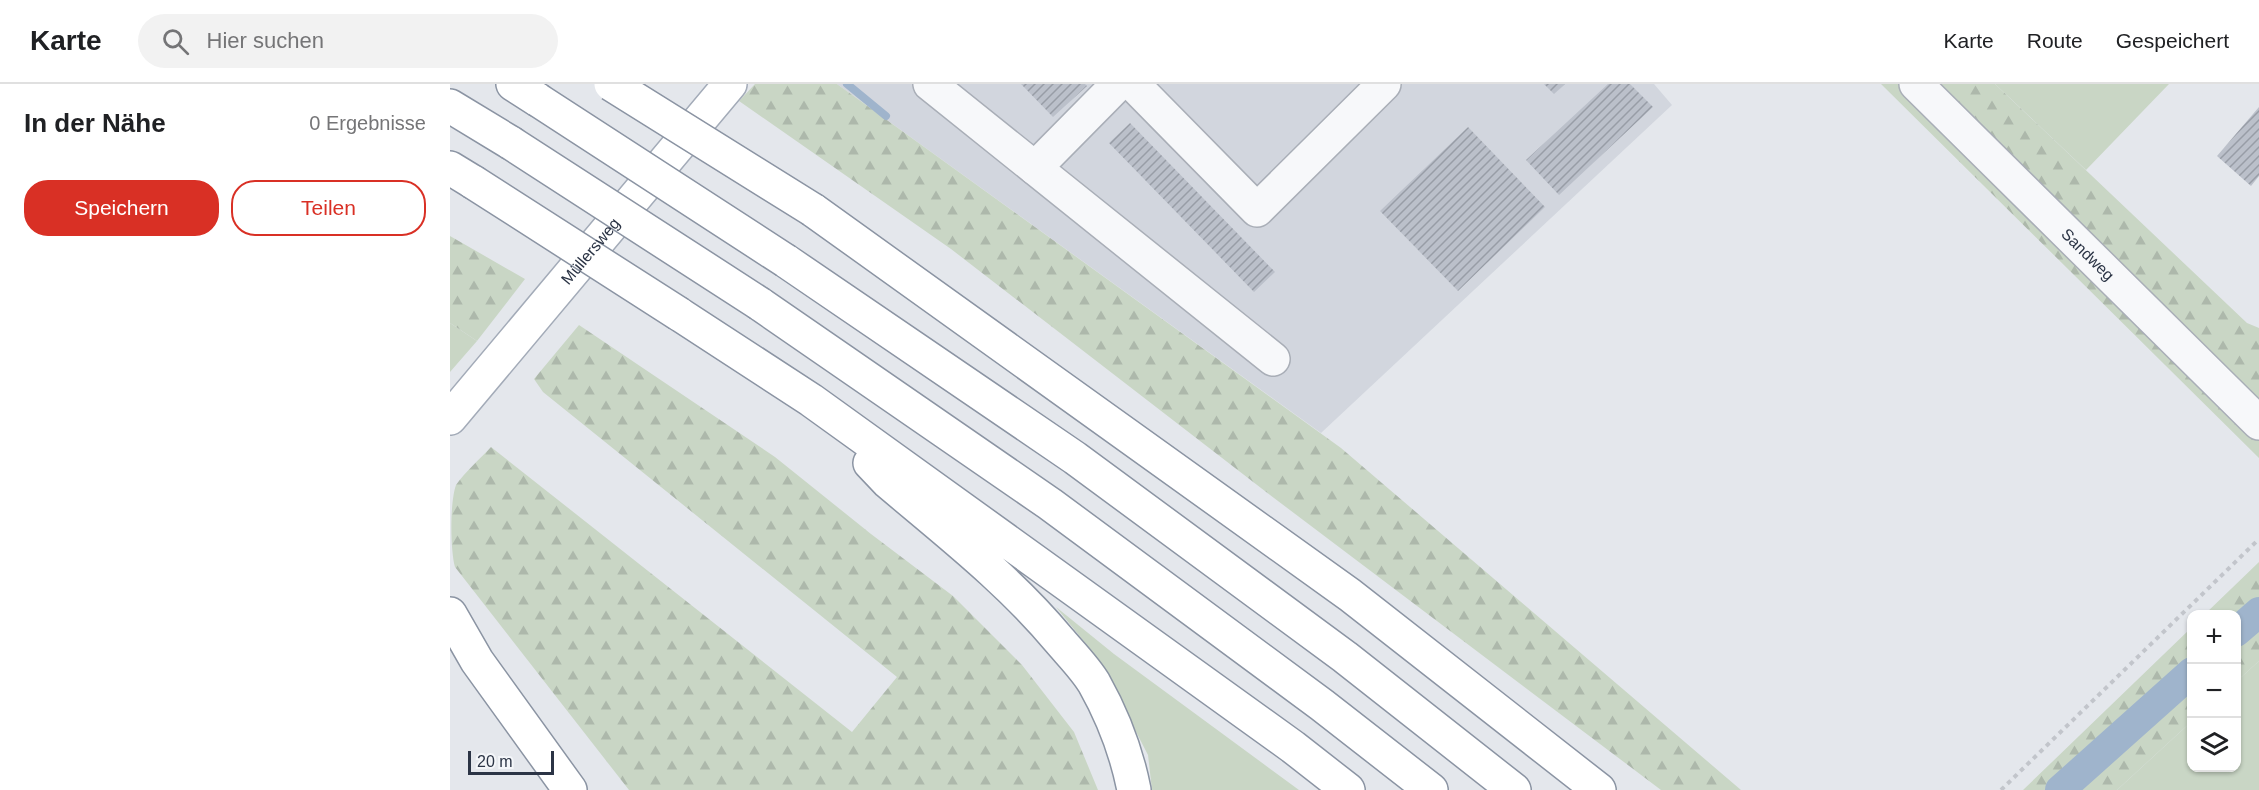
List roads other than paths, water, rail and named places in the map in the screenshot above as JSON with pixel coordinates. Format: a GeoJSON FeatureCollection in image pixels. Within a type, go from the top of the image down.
{"type":"FeatureCollection","features":[{"type":"Feature","properties":{"kind":"main road"},"geometry":{"type":"LineString","coordinates":[[611,84],[813,210],[1350,595],[1599,790]]}},
{"type":"Feature","properties":{"kind":"main road","name":"Müllersweg"},"geometry":{"type":"LineString","coordinates":[[450,418],[730,84]]}},
{"type":"Feature","properties":{"kind":"main road"},"geometry":{"type":"LineString","coordinates":[[525,92],[786,261],[1075,458],[1345,657],[1514,790]]}},
{"type":"Feature","properties":{"kind":"main road"},"geometry":{"type":"LineString","coordinates":[[450,106],[760,304],[1050,504],[1322,705],[1431,790]]}},
{"type":"Feature","properties":{"kind":"main road"},"geometry":{"type":"LineString","coordinates":[[461,175],[811,400],[1293,747],[1348,790]]}},
{"type":"Feature","properties":{"kind":"main road"},"geometry":{"type":"LineString","coordinates":[[811,400],[888,482],[1005,580],[1070,653],[1093,682],[1112,721],[1131,772],[1134,790]]}},
{"type":"Feature","properties":{"kind":"main road"},"geometry":{"type":"LineString","coordinates":[[450,614],[463,654],[570,790]]}},
{"type":"Feature","properties":{"kind":"street"},"geometry":{"type":"LineString","coordinates":[[930,84],[1273,359]]}},
{"type":"Feature","properties":{"kind":"street"},"geometry":{"type":"LineString","coordinates":[[1035,168],[1118,84]]}},
{"type":"Feature","properties":{"kind":"street"},"geometry":{"type":"LineString","coordinates":[[1133,84],[1257,210],[1384,84]]}},
{"type":"Feature","properties":{"kind":"street","name":"Sandweg"},"geometry":{"type":"LineString","coordinates":[[1916,84],[2259,423]]}},
{"type":"Feature","properties":{"kind":"waterway"},"geometry":{"type":"LineString","coordinates":[[847,84],[886,116]]}},
{"type":"Feature","properties":{"kind":"waterway"},"geometry":{"type":"LineString","coordinates":[[2241,628],[2259,612]]}},
{"type":"Feature","properties":{"kind":"waterway"},"geometry":{"type":"LineString","coordinates":[[2060,790],[2187,676]]}}]}
